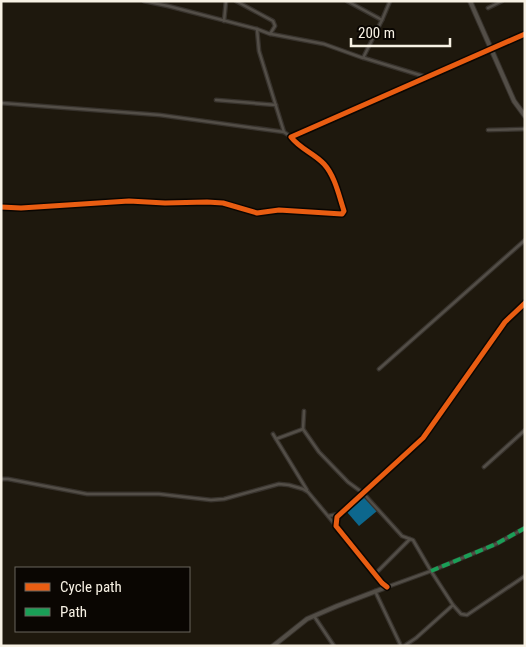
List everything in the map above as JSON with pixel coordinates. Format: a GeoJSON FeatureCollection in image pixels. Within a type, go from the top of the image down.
{"type":"FeatureCollection","features":[{"type":"Feature","properties":{"kind":"street"},"geometry":{"type":"LineString","coordinates":[[144,1],[257,29],[270,34],[324,44],[424,77]]}},
{"type":"Feature","properties":{"kind":"street"},"geometry":{"type":"LineString","coordinates":[[224,21],[226,1]]}},
{"type":"Feature","properties":{"kind":"street"},"geometry":{"type":"LineString","coordinates":[[236,1],[273,21],[274,26],[270,34]]}},
{"type":"Feature","properties":{"kind":"street"},"geometry":{"type":"LineString","coordinates":[[348,1],[382,20]]}},
{"type":"Feature","properties":{"kind":"street"},"geometry":{"type":"LineString","coordinates":[[364,58],[390,1]]}},
{"type":"Feature","properties":{"kind":"street"},"geometry":{"type":"LineString","coordinates":[[470,1],[514,101],[525,116]]}},
{"type":"Feature","properties":{"kind":"street"},"geometry":{"type":"LineString","coordinates":[[488,8],[502,1]]}},
{"type":"Feature","properties":{"kind":"street"},"geometry":{"type":"LineString","coordinates":[[257,29],[258,51],[284,132]]}},
{"type":"Feature","properties":{"kind":"street"},"geometry":{"type":"LineString","coordinates":[[291,137],[525,34]]}},
{"type":"Feature","properties":{"kind":"street"},"geometry":{"type":"LineString","coordinates":[[216,100],[276,105]]}},
{"type":"Feature","properties":{"kind":"street"},"geometry":{"type":"LineString","coordinates":[[1,103],[160,115],[284,132],[297,145],[324,164],[332,176],[344,211],[342,214],[279,210],[257,213],[223,203],[207,202],[165,203],[129,201],[21,208],[1,206]]}},
{"type":"Feature","properties":{"kind":"street"},"geometry":{"type":"LineString","coordinates":[[488,130],[525,130]]}},
{"type":"Feature","properties":{"kind":"street"},"geometry":{"type":"LineString","coordinates":[[379,369],[525,240]]}},
{"type":"Feature","properties":{"kind":"street"},"geometry":{"type":"LineString","coordinates":[[336,526],[339,514],[423,438],[505,322],[525,303]]}},
{"type":"Feature","properties":{"kind":"street"},"geometry":{"type":"LineString","coordinates":[[304,411],[303,429],[318,452],[348,482],[363,493],[402,536],[413,540],[430,571],[461,614],[467,615],[525,576]]}},
{"type":"Feature","properties":{"kind":"street"},"geometry":{"type":"LineString","coordinates":[[276,439],[303,429]]}},
{"type":"Feature","properties":{"kind":"street"},"geometry":{"type":"LineString","coordinates":[[484,467],[525,430]]}},
{"type":"Feature","properties":{"kind":"street"},"geometry":{"type":"LineString","coordinates":[[273,434],[308,492],[382,584],[387,587]]}},
{"type":"Feature","properties":{"kind":"street"},"geometry":{"type":"LineString","coordinates":[[1,479],[87,494],[159,494],[211,500],[224,499],[279,484],[302,488],[308,492]]}},
{"type":"Feature","properties":{"kind":"street"},"geometry":{"type":"LineString","coordinates":[[328,516],[339,514]]}},
{"type":"Feature","properties":{"kind":"street"},"geometry":{"type":"LineString","coordinates":[[273,646],[314,616],[496,544],[525,528]]}},
{"type":"Feature","properties":{"kind":"street"},"geometry":{"type":"LineString","coordinates":[[375,574],[410,539]]}},
{"type":"Feature","properties":{"kind":"street"},"geometry":{"type":"LineString","coordinates":[[375,591],[402,646],[416,638],[453,605]]}},
{"type":"Feature","properties":{"kind":"street"},"geometry":{"type":"LineString","coordinates":[[314,616],[334,646]]}},
{"type":"Feature","properties":{"kind":"water"},"geometry":{"type":"Polygon","coordinates":[[[365,497],[377,511],[359,526],[347,512],[365,497]]]}},
{"type":"Feature","properties":{"kind":"marked path"},"geometry":{"type":"LineString","coordinates":[[431,571],[496,544],[525,528]]}},
{"type":"Feature","properties":{"kind":"cycle path"},"geometry":{"type":"LineString","coordinates":[[1,207],[21,208],[129,201],[165,203],[207,202],[223,203],[257,213],[279,210],[342,214],[344,211],[334,180],[328,169],[320,160],[291,137],[525,34]]}},
{"type":"Feature","properties":{"kind":"cycle path"},"geometry":{"type":"LineString","coordinates":[[387,587],[336,526],[337,517],[423,438],[505,322],[525,303]]}}]}
